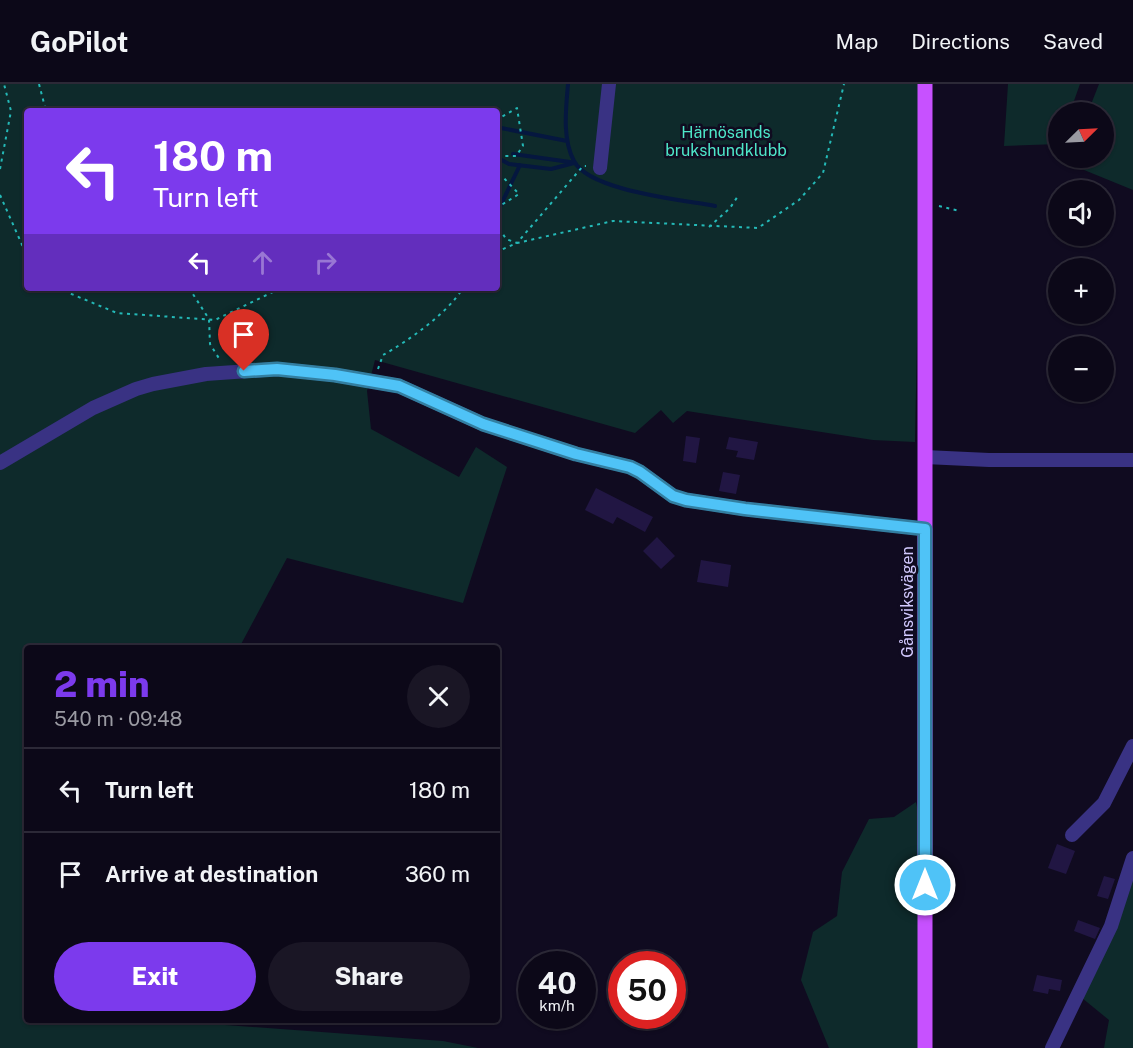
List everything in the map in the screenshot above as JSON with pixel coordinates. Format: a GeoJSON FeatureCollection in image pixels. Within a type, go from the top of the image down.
{"type":"FeatureCollection","features":[{"type":"Feature","properties":{"kind":"main road","name":"Gånsviksvägen"},"geometry":{"type":"LineString","coordinates":[[925,84],[925,1048]]}},
{"type":"Feature","properties":{"kind":"street"},"geometry":{"type":"LineString","coordinates":[[600,168],[609,84]]}},
{"type":"Feature","properties":{"kind":"street"},"geometry":{"type":"LineString","coordinates":[[0,463],[93,408],[153,384],[185,377],[277,369],[375,380],[399,386],[483,424],[576,454],[630,467],[673,496],[686,500],[745,509],[925,529]]}},
{"type":"Feature","properties":{"kind":"street"},"geometry":{"type":"LineString","coordinates":[[924,457],[988,460],[1133,460]]}},
{"type":"Feature","properties":{"kind":"street"},"geometry":{"type":"LineString","coordinates":[[1072,835],[1104,803],[1133,746]]}},
{"type":"Feature","properties":{"kind":"street"},"geometry":{"type":"LineString","coordinates":[[1052,1048],[1111,926],[1133,858]]}},
{"type":"Feature","properties":{"kind":"path"},"geometry":{"type":"LineString","coordinates":[[0,169],[11,111],[4,84]]}},
{"type":"Feature","properties":{"kind":"path"},"geometry":{"type":"LineString","coordinates":[[39,84],[45,108]]}},
{"type":"Feature","properties":{"kind":"path"},"geometry":{"type":"LineString","coordinates":[[500,250],[517,243],[613,221],[758,228],[799,200],[823,173],[844,84]]}},
{"type":"Feature","properties":{"kind":"path"},"geometry":{"type":"LineString","coordinates":[[500,118],[518,108],[523,146],[517,154],[500,157]]}},
{"type":"Feature","properties":{"kind":"path"},"geometry":{"type":"LineString","coordinates":[[517,243],[584,166]]}},
{"type":"Feature","properties":{"kind":"path"},"geometry":{"type":"LineString","coordinates":[[500,174],[519,194],[503,204],[500,210]]}},
{"type":"Feature","properties":{"kind":"path"},"geometry":{"type":"LineString","coordinates":[[0,195],[24,249]]}},
{"type":"Feature","properties":{"kind":"path"},"geometry":{"type":"LineString","coordinates":[[709,227],[730,208],[738,196]]}},
{"type":"Feature","properties":{"kind":"path"},"geometry":{"type":"LineString","coordinates":[[924,203],[960,211]]}},
{"type":"Feature","properties":{"kind":"path"},"geometry":{"type":"LineString","coordinates":[[500,229],[506,239],[517,243]]}},
{"type":"Feature","properties":{"kind":"path"},"geometry":{"type":"LineString","coordinates":[[64,291],[117,313],[215,320],[275,291]]}},
{"type":"Feature","properties":{"kind":"path"},"geometry":{"type":"LineString","coordinates":[[191,291],[209,319],[210,344],[228,372]]}},
{"type":"Feature","properties":{"kind":"path"},"geometry":{"type":"LineString","coordinates":[[375,380],[383,355],[406,342],[456,299],[461,291]]}},
{"type":"Feature","properties":{"kind":"green space","name":"Härnösands brukshundklubb"},"geometry":{"type":"Polygon","coordinates":[[[0,84],[922,84],[915,442],[873,440],[687,411],[673,423],[661,410],[635,433],[375,360],[367,391],[371,429],[459,477],[476,447],[507,467],[463,603],[287,558],[241,645],[24,645],[24,1023],[198,1023],[443,1041],[478,1048],[0,1048],[0,84]]]}},
{"type":"Feature","properties":{"kind":"green space"},"geometry":{"type":"Polygon","coordinates":[[[1008,84],[1080,84],[1074,102],[1048,102],[1048,144],[1004,146],[1008,84]]]}},
{"type":"Feature","properties":{"kind":"green space"},"geometry":{"type":"Polygon","coordinates":[[[1099,84],[1133,84],[1133,190],[1114,182],[1114,180],[1079,168],[1114,168],[1114,102],[1092,102],[1099,84]]]}},
{"type":"Feature","properties":{"kind":"green space"},"geometry":{"type":"Polygon","coordinates":[[[916,802],[923,834],[919,1048],[829,1048],[801,980],[813,932],[837,916],[842,872],[869,819],[894,817],[916,802]]]}},
{"type":"Feature","properties":{"kind":"green space"},"geometry":{"type":"Polygon","coordinates":[[[1133,875],[1133,1048],[1104,1048],[1109,1020],[1082,998],[1133,875]]]}},
{"type":"Feature","properties":{"kind":"building"},"geometry":{"type":"Polygon","coordinates":[[[686,436],[700,438],[696,463],[683,461],[686,436]]]}},
{"type":"Feature","properties":{"kind":"building"},"geometry":{"type":"Polygon","coordinates":[[[729,437],[758,442],[754,460],[736,457],[738,451],[726,449],[729,437]]]}},
{"type":"Feature","properties":{"kind":"building"},"geometry":{"type":"Polygon","coordinates":[[[723,472],[740,475],[736,494],[719,491],[723,472]]]}},
{"type":"Feature","properties":{"kind":"building"},"geometry":{"type":"Polygon","coordinates":[[[596,488],[653,517],[645,532],[617,517],[613,524],[585,510],[596,488]]]}},
{"type":"Feature","properties":{"kind":"building"},"geometry":{"type":"Polygon","coordinates":[[[657,537],[675,556],[661,569],[643,551],[657,537]]]}},
{"type":"Feature","properties":{"kind":"building"},"geometry":{"type":"Polygon","coordinates":[[[701,560],[731,565],[728,587],[697,582],[701,560]]]}},
{"type":"Feature","properties":{"kind":"building"},"geometry":{"type":"Polygon","coordinates":[[[1057,844],[1075,851],[1066,874],[1048,868],[1057,844]]]}},
{"type":"Feature","properties":{"kind":"building"},"geometry":{"type":"Polygon","coordinates":[[[1104,876],[1115,879],[1108,899],[1097,896],[1104,876]]]}},
{"type":"Feature","properties":{"kind":"building"},"geometry":{"type":"Polygon","coordinates":[[[1078,920],[1100,928],[1095,939],[1074,931],[1078,920]]]}},
{"type":"Feature","properties":{"kind":"building"},"geometry":{"type":"Polygon","coordinates":[[[1037,975],[1062,980],[1060,991],[1049,989],[1048,994],[1033,991],[1037,975]]]}},
{"type":"Feature","properties":{"kind":"waterway"},"geometry":{"type":"LineString","coordinates":[[568,84],[566,103],[568,143],[574,161],[583,171],[617,187],[715,206]]}},
{"type":"Feature","properties":{"kind":"waterway"},"geometry":{"type":"LineString","coordinates":[[500,128],[567,141]]}},
{"type":"Feature","properties":{"kind":"waterway"},"geometry":{"type":"LineString","coordinates":[[513,154],[570,162]]}},
{"type":"Feature","properties":{"kind":"waterway"},"geometry":{"type":"LineString","coordinates":[[500,159],[509,164],[551,169],[574,163]]}},
{"type":"Feature","properties":{"kind":"waterway"},"geometry":{"type":"LineString","coordinates":[[500,207],[520,165]]}},
{"type":"Feature","properties":{"kind":"route"},"geometry":{"type":"LineString","coordinates":[[244,371],[277,369],[335,375],[399,386],[483,424],[576,454],[630,467],[660,485],[673,496],[686,500],[745,509],[925,529],[925,885]]}}]}
